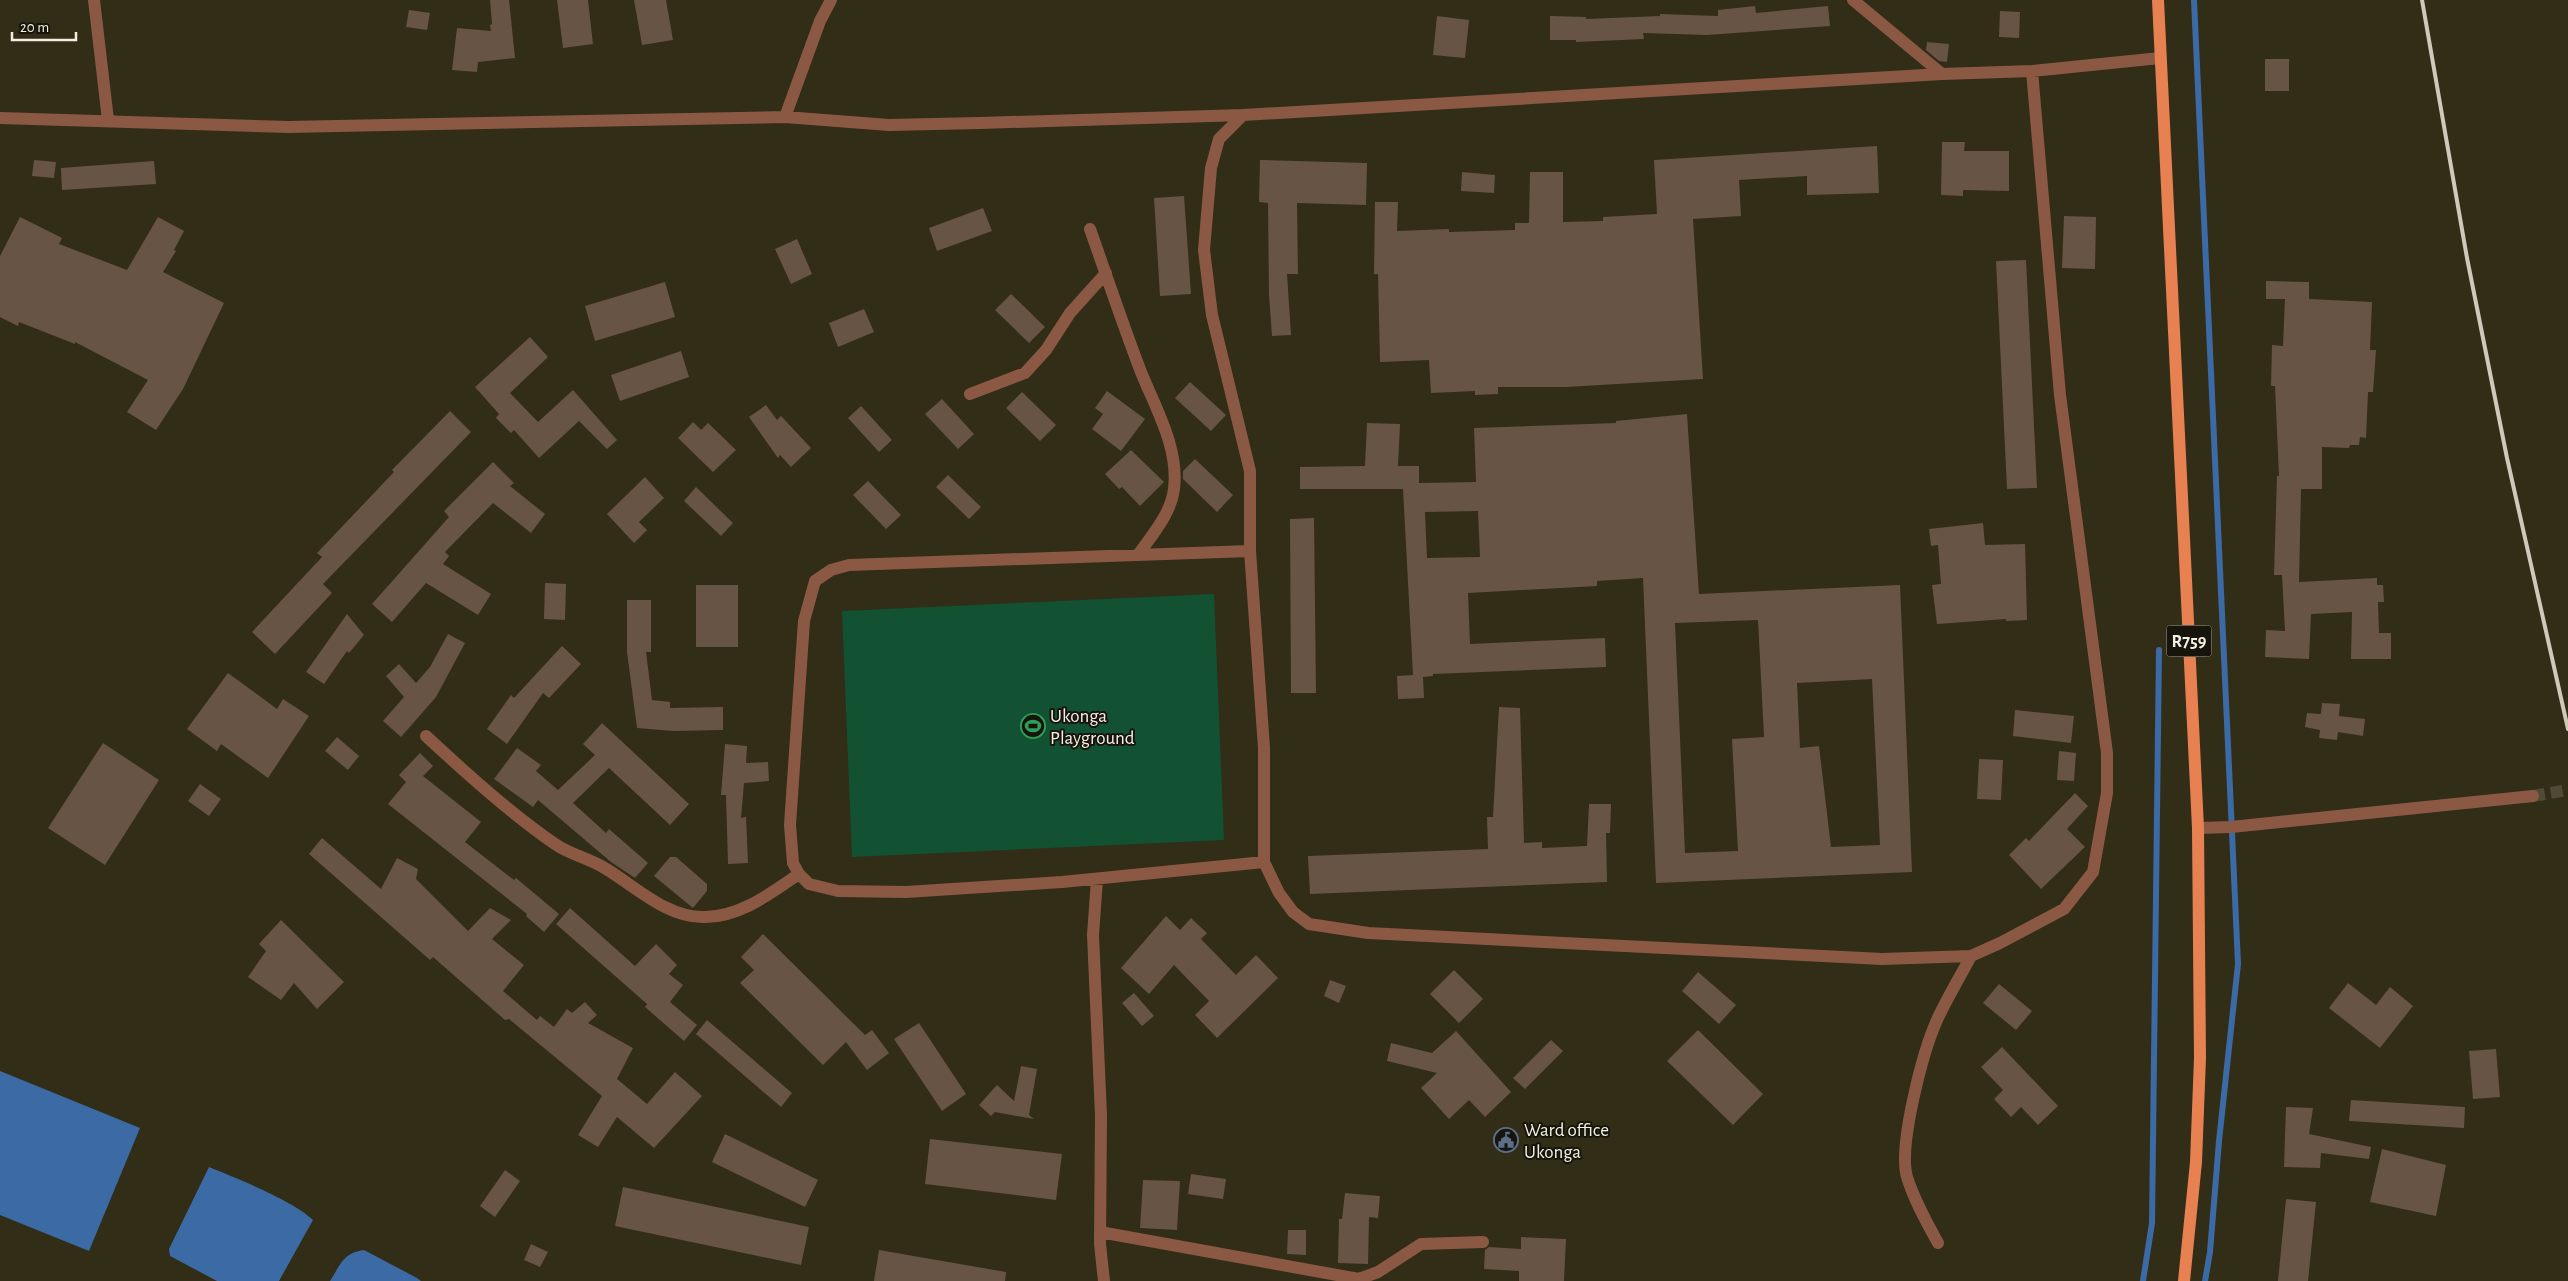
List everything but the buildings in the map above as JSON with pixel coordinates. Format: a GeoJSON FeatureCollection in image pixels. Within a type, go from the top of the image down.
{"type":"FeatureCollection","features":[{"type":"Feature","properties":{"kind":"main road","name":"R759"},"geometry":{"type":"LineString","coordinates":[[2158,0],[2198,828],[2200,1058],[2196,1162],[2184,1281]]}},
{"type":"Feature","properties":{"kind":"street"},"geometry":{"type":"LineString","coordinates":[[94,0],[108,120]]}},
{"type":"Feature","properties":{"kind":"street"},"geometry":{"type":"LineString","coordinates":[[785,118],[820,21],[831,0]]}},
{"type":"Feature","properties":{"kind":"street"},"geometry":{"type":"LineString","coordinates":[[1853,0],[1942,74]]}},
{"type":"Feature","properties":{"kind":"street"},"geometry":{"type":"LineString","coordinates":[[0,118],[288,127],[785,118],[889,125],[1243,114],[1942,74],[2032,71],[2160,58]]}},
{"type":"Feature","properties":{"kind":"street"},"geometry":{"type":"LineString","coordinates":[[1243,114],[1219,139],[1210,168],[1204,250],[1212,315],[1250,472],[1250,551],[1264,748],[1264,862],[1279,893],[1293,912],[1310,924],[1368,932],[1882,959],[1971,956],[2064,909],[2093,872],[2107,793],[2106,753],[2060,395],[2032,71]]}},
{"type":"Feature","properties":{"kind":"street"},"geometry":{"type":"LineString","coordinates":[[1090,229],[1166,432],[1173,462],[1174,489],[1165,516],[1138,555]]}},
{"type":"Feature","properties":{"kind":"street"},"geometry":{"type":"LineString","coordinates":[[970,394],[1025,373],[1046,350],[1070,313],[1106,273]]}},
{"type":"Feature","properties":{"kind":"street"},"geometry":{"type":"LineString","coordinates":[[1250,551],[848,565],[831,570],[814,581],[804,621],[790,825],[793,862],[799,874],[809,884],[838,891],[906,892],[1097,879],[1264,862]]}},
{"type":"Feature","properties":{"kind":"street"},"geometry":{"type":"LineString","coordinates":[[426,736],[478,784],[556,845],[602,866],[675,913],[704,917],[732,912],[759,900],[799,874]]}},
{"type":"Feature","properties":{"kind":"street"},"geometry":{"type":"LineString","coordinates":[[2198,828],[2231,827],[2533,796]]}},
{"type":"Feature","properties":{"kind":"street"},"geometry":{"type":"LineString","coordinates":[[1097,879],[1093,935],[1101,1115],[1100,1232],[1104,1281]]}},
{"type":"Feature","properties":{"kind":"street"},"geometry":{"type":"LineString","coordinates":[[1938,1243],[1907,1177],[1905,1160],[1906,1138],[1916,1087],[1936,1021],[1971,956]]}},
{"type":"Feature","properties":{"kind":"street"},"geometry":{"type":"LineString","coordinates":[[1100,1232],[1359,1279],[1378,1272],[1421,1244],[1483,1242]]}},
{"type":"Feature","properties":{"kind":"green space","name":"Ukonga Playground"},"geometry":{"type":"Polygon","coordinates":[[[1214,594],[1224,840],[852,857],[842,611],[1214,594]]]}},
{"type":"Feature","properties":{"kind":"water"},"geometry":{"type":"Polygon","coordinates":[[[0,1071],[140,1128],[89,1251],[0,1215],[0,1071]]]}},
{"type":"Feature","properties":{"kind":"water"},"geometry":{"type":"Polygon","coordinates":[[[209,1167],[293,1205],[313,1220],[279,1281],[217,1281],[170,1256],[169,1249],[209,1167]]]}},
{"type":"Feature","properties":{"kind":"water"},"geometry":{"type":"Polygon","coordinates":[[[364,1250],[421,1281],[330,1281],[343,1260],[357,1251],[364,1250]]]}},
{"type":"Feature","properties":{"kind":"waterway"},"geometry":{"type":"LineString","coordinates":[[2194,0],[2238,964],[2219,1141],[2210,1252],[2205,1281]]}},
{"type":"Feature","properties":{"kind":"waterway"},"geometry":{"type":"LineString","coordinates":[[2143,1281],[2152,1223],[2159,650]]}},
{"type":"Feature","properties":{"kind":"tunnel"},"geometry":{"type":"LineString","coordinates":[[2533,796],[2568,790]]}},
{"type":"Feature","properties":{"kind":"railway"},"geometry":{"type":"LineString","coordinates":[[2422,0],[2467,258],[2507,458],[2568,729]]}},
{"type":"Feature","properties":{"kind":"place","name":"Ukonga Playground"},"geometry":{"type":"Point","coordinates":[1033,726]}},
{"type":"Feature","properties":{"kind":"place","name":"Ward office Ukonga"},"geometry":{"type":"Point","coordinates":[1506,1140]}}]}
